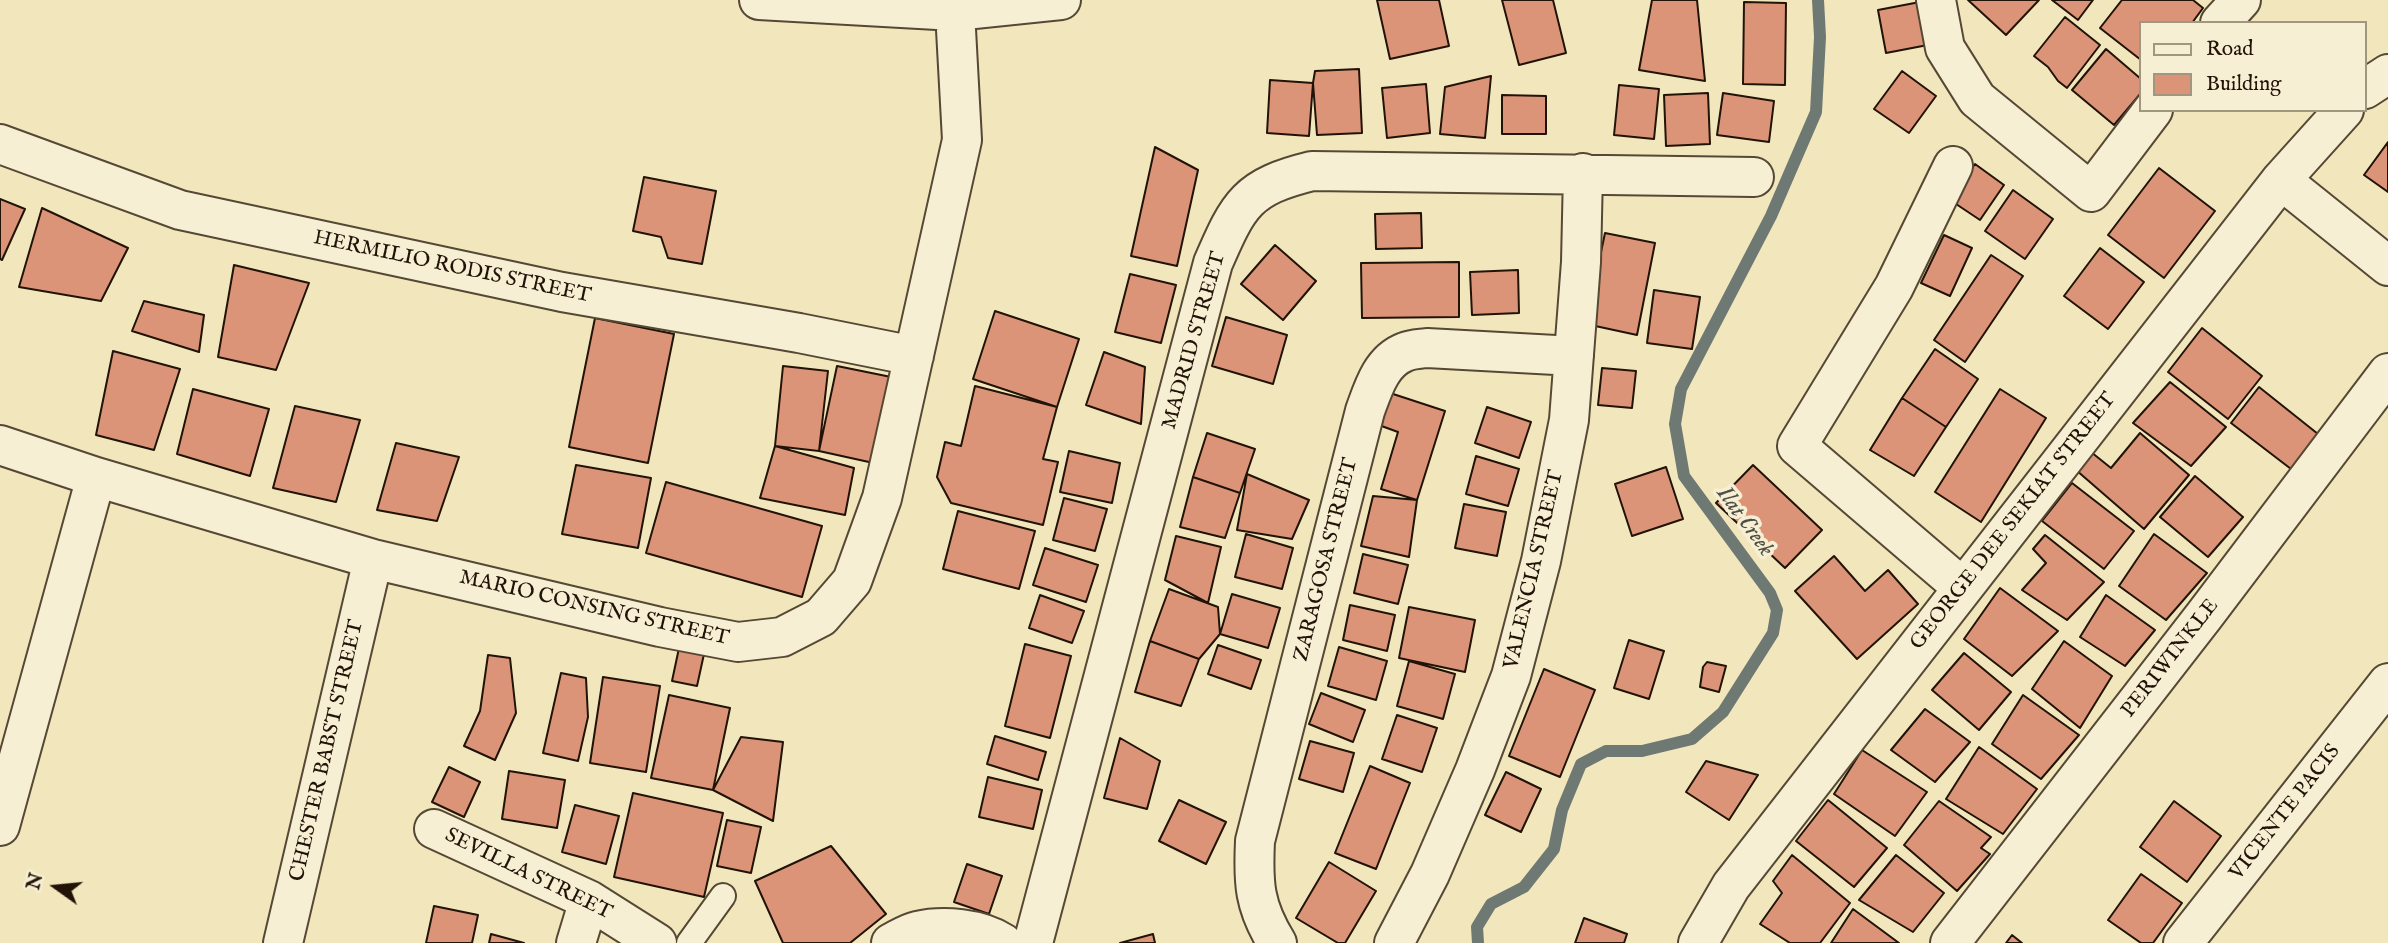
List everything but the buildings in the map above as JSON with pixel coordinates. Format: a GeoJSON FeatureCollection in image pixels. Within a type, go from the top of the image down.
{"type":"FeatureCollection","features":[{"type":"Feature","properties":{"kind":"street"},"geometry":{"type":"LineString","coordinates":[[760,0],[956,10],[1061,0]]}},
{"type":"Feature","properties":{"kind":"street"},"geometry":{"type":"LineString","coordinates":[[1936,0],[1945,48],[1977,99],[2091,192],[2151,112]]}},
{"type":"Feature","properties":{"kind":"street","name":"MARIO CONSING STREET"},"geometry":{"type":"LineString","coordinates":[[0,445],[96,477],[373,559],[660,627],[738,642],[782,637],[821,617],[852,581],[883,498],[962,140],[956,10]]}},
{"type":"Feature","properties":{"kind":"street"},"geometry":{"type":"LineString","coordinates":[[2367,88],[2388,74]]}},
{"type":"Feature","properties":{"kind":"street","name":"GEORGE DEE SEKIAT STREET"},"geometry":{"type":"LineString","coordinates":[[1698,943],[1731,886],[2281,180],[2342,112]]}},
{"type":"Feature","properties":{"kind":"street","name":"HERMILIO RODIS STREET"},"geometry":{"type":"LineString","coordinates":[[0,144],[180,210],[562,292],[914,356]]}},
{"type":"Feature","properties":{"kind":"street"},"geometry":{"type":"LineString","coordinates":[[1953,166],[1895,287],[1797,446],[1963,588]]}},
{"type":"Feature","properties":{"kind":"street","name":"MADRID STREET"},"geometry":{"type":"LineString","coordinates":[[1033,943],[1213,263],[1231,222],[1252,195],[1278,180],[1312,171],[1754,177]]}},
{"type":"Feature","properties":{"kind":"street","name":"VALENCIA STREET"},"geometry":{"type":"LineString","coordinates":[[1394,943],[1430,874],[1475,770],[1511,676],[1541,561],[1567,433],[1581,262],[1583,173]]}},
{"type":"Feature","properties":{"kind":"street"},"geometry":{"type":"LineString","coordinates":[[2281,180],[2388,266]]}},
{"type":"Feature","properties":{"kind":"street","name":"ZARAGOSA STREET"},"geometry":{"type":"LineString","coordinates":[[1277,943],[1264,922],[1253,883],[1255,841],[1362,425],[1375,384],[1386,365],[1404,352],[1427,348],[1574,356]]}},
{"type":"Feature","properties":{"kind":"street","name":"PERIWINKLE"},"geometry":{"type":"LineString","coordinates":[[1950,943],[2204,617],[2388,373]]}},
{"type":"Feature","properties":{"kind":"street"},"geometry":{"type":"LineString","coordinates":[[1,818],[96,477]]}},
{"type":"Feature","properties":{"kind":"street","name":"CHESTER BABST STREET"},"geometry":{"type":"LineString","coordinates":[[284,943],[373,559]]}},
{"type":"Feature","properties":{"kind":"street","name":"VICENTE PACIS"},"geometry":{"type":"LineString","coordinates":[[2183,943],[2388,683]]}},
{"type":"Feature","properties":{"kind":"street","name":"SEVILLA STREET"},"geometry":{"type":"LineString","coordinates":[[434,829],[589,900],[657,943]]}},
{"type":"Feature","properties":{"kind":"street"},"geometry":{"type":"LineString","coordinates":[[576,943],[589,900]]}},
{"type":"Feature","properties":{"kind":"street"},"geometry":{"type":"LineString","coordinates":[[891,943],[916,931],[956,928],[995,937],[1003,943]]}},
{"type":"Feature","properties":{"kind":"lane"},"geometry":{"type":"LineString","coordinates":[[689,943],[723,896]]}},
{"type":"Feature","properties":{"kind":"waterway","name":"Ilat Creek"},"geometry":{"type":"LineString","coordinates":[[1478,943],[1477,927],[1491,904],[1524,887],[1554,849],[1562,810],[1581,764],[1606,751],[1642,751],[1692,739],[1723,712],[1773,633],[1777,610],[1770,593],[1684,476],[1675,424],[1681,389],[1771,216],[1816,112],[1820,37],[1818,0]]}}]}
